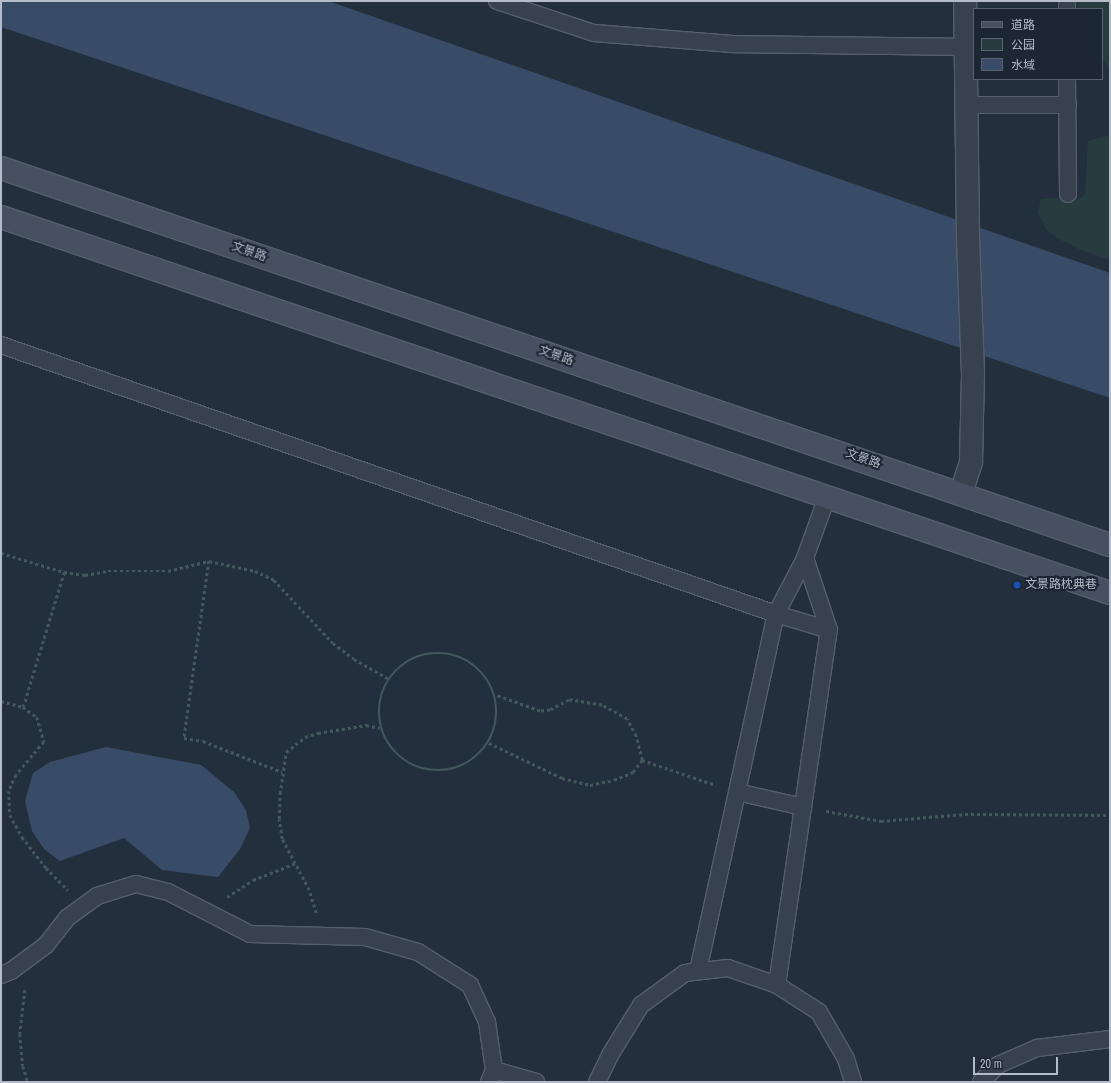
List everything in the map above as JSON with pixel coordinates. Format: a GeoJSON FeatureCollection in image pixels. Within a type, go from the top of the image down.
{"type":"FeatureCollection","features":[{"type":"Feature","properties":{"kind":"main road","name":"文景路"},"geometry":{"type":"LineString","coordinates":[[1,168],[961,493],[1110,545]]}},
{"type":"Feature","properties":{"kind":"main road"},"geometry":{"type":"LineString","coordinates":[[1,217],[1110,592]]}},
{"type":"Feature","properties":{"kind":"street"},"geometry":{"type":"LineString","coordinates":[[961,493],[971,462],[973,374],[968,236],[965,1]]}},
{"type":"Feature","properties":{"kind":"lane"},"geometry":{"type":"LineString","coordinates":[[502,2],[594,33],[655,39],[733,44],[966,47]]}},
{"type":"Feature","properties":{"kind":"lane"},"geometry":{"type":"LineString","coordinates":[[1068,80],[1068,194]]}},
{"type":"Feature","properties":{"kind":"lane"},"geometry":{"type":"LineString","coordinates":[[966,105],[1068,105]]}},
{"type":"Feature","properties":{"kind":"lane"},"geometry":{"type":"LineString","coordinates":[[1,344],[776,614],[829,630]]}},
{"type":"Feature","properties":{"kind":"lane"},"geometry":{"type":"LineString","coordinates":[[698,971],[776,614],[805,558],[827,497]]}},
{"type":"Feature","properties":{"kind":"lane"},"geometry":{"type":"LineString","coordinates":[[777,985],[829,630],[805,558]]}},
{"type":"Feature","properties":{"kind":"lane"},"geometry":{"type":"LineString","coordinates":[[737,792],[803,807]]}},
{"type":"Feature","properties":{"kind":"lane"},"geometry":{"type":"LineString","coordinates":[[1,974],[46,945],[67,918],[97,896],[136,884],[168,892],[250,934],[365,937],[418,952],[470,985],[487,1022],[492,1076],[536,1082]]}},
{"type":"Feature","properties":{"kind":"lane"},"geometry":{"type":"LineString","coordinates":[[596,1082],[610,1055],[641,1005],[685,973],[728,968],[777,985],[819,1012],[846,1059],[853,1082]]}},
{"type":"Feature","properties":{"kind":"lane"},"geometry":{"type":"LineString","coordinates":[[981,1082],[998,1065],[1037,1048],[1110,1039]]}},
{"type":"Feature","properties":{"kind":"path"},"geometry":{"type":"LineString","coordinates":[[1,553],[64,572],[85,575],[108,571],[168,571],[209,561],[255,571],[274,580],[333,643],[354,659],[389,679]]}},
{"type":"Feature","properties":{"kind":"path"},"geometry":{"type":"LineString","coordinates":[[209,561],[184,738],[203,741],[282,772]]}},
{"type":"Feature","properties":{"kind":"path"},"geometry":{"type":"LineString","coordinates":[[23,706],[64,572]]}},
{"type":"Feature","properties":{"kind":"path"},"geometry":{"type":"LineString","coordinates":[[427,653],[448,653],[467,660],[482,671],[494,694],[497,706],[496,725],[489,743],[477,757],[461,767],[441,771],[422,769],[403,760],[389,746],[380,728],[378,708],[382,689],[389,679],[409,660],[427,653]]}},
{"type":"Feature","properties":{"kind":"path"},"geometry":{"type":"LineString","coordinates":[[494,694],[540,711],[550,710],[570,700],[602,705],[627,719],[636,736],[642,760]]}},
{"type":"Feature","properties":{"kind":"path"},"geometry":{"type":"LineString","coordinates":[[1,701],[23,706],[37,717],[44,742],[16,775],[9,791],[10,815],[22,837],[46,868],[84,905]]}},
{"type":"Feature","properties":{"kind":"path"},"geometry":{"type":"LineString","coordinates":[[324,937],[309,890],[282,839],[279,819],[282,772],[286,752],[305,737],[366,725],[380,728]]}},
{"type":"Feature","properties":{"kind":"path"},"geometry":{"type":"LineString","coordinates":[[489,743],[562,778],[590,785],[614,780],[633,772],[642,760]]}},
{"type":"Feature","properties":{"kind":"path"},"geometry":{"type":"LineString","coordinates":[[642,760],[737,792]]}},
{"type":"Feature","properties":{"kind":"path"},"geometry":{"type":"LineString","coordinates":[[803,807],[881,821],[965,814],[1110,815]]}},
{"type":"Feature","properties":{"kind":"path"},"geometry":{"type":"LineString","coordinates":[[211,914],[221,901],[253,880],[296,863]]}},
{"type":"Feature","properties":{"kind":"path"},"geometry":{"type":"LineString","coordinates":[[28,1082],[23,1066],[20,1034],[22,1006],[36,952]]}},
{"type":"Feature","properties":{"kind":"green space"},"geometry":{"type":"Polygon","coordinates":[[[1077,1],[1110,1],[1110,70],[1103,60],[1103,8],[1079,8],[1077,1]]]}},
{"type":"Feature","properties":{"kind":"green space"},"geometry":{"type":"Polygon","coordinates":[[[1106,136],[1110,137],[1110,260],[1081,250],[1057,238],[1046,229],[1038,213],[1041,199],[1062,197],[1074,202],[1085,195],[1088,141],[1106,136]]]}},
{"type":"Feature","properties":{"kind":"water"},"geometry":{"type":"Polygon","coordinates":[[[1,1],[328,1],[1110,273],[1110,398],[1,27],[1,1]]]}},
{"type":"Feature","properties":{"kind":"water"},"geometry":{"type":"Polygon","coordinates":[[[106,747],[201,765],[234,792],[246,810],[250,828],[240,849],[218,877],[162,870],[124,838],[60,861],[44,849],[32,831],[25,801],[33,773],[50,762],[106,747]]]}},
{"type":"Feature","properties":{"kind":"place","name":"文景路枕典巷"},"geometry":{"type":"Point","coordinates":[1017,585]}}]}
